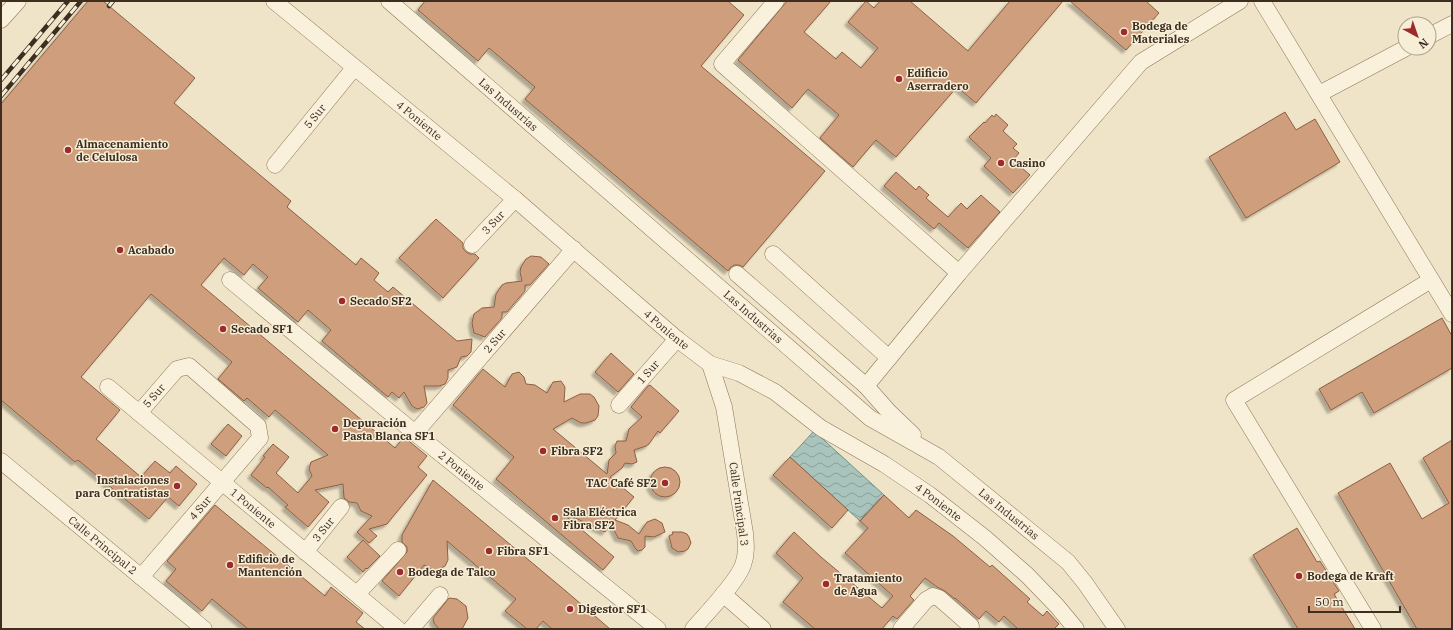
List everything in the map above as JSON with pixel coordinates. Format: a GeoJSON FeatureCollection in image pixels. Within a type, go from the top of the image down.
{"type":"FeatureCollection","features":[{"type":"Feature","properties":{"kind":"street"},"geometry":{"type":"LineString","coordinates":[[1,20],[18,1]]}},
{"type":"Feature","properties":{"kind":"street","name":"4 Poniente"},"geometry":{"type":"LineString","coordinates":[[274,1],[515,199],[677,339],[710,364],[739,374],[775,392],[821,428],[884,464],[930,495],[985,538],[1027,574],[1076,629]]}},
{"type":"Feature","properties":{"kind":"street","name":"Las Industrias"},"geometry":{"type":"LineString","coordinates":[[389,1],[870,418],[939,457],[1068,562],[1085,583],[1117,629]]}},
{"type":"Feature","properties":{"kind":"street"},"geometry":{"type":"LineString","coordinates":[[776,1],[722,64],[958,273]]}},
{"type":"Feature","properties":{"kind":"street"},"geometry":{"type":"LineString","coordinates":[[866,386],[958,273],[1141,62],[1240,1]]}},
{"type":"Feature","properties":{"kind":"street"},"geometry":{"type":"LineString","coordinates":[[1262,1],[1452,314]]}},
{"type":"Feature","properties":{"kind":"street"},"geometry":{"type":"LineString","coordinates":[[1437,32],[1452,24]]}},
{"type":"Feature","properties":{"kind":"street"},"geometry":{"type":"LineString","coordinates":[[1319,94],[1397,53]]}},
{"type":"Feature","properties":{"kind":"street","name":"5 Sur"},"geometry":{"type":"LineString","coordinates":[[275,164],[354,68]]}},
{"type":"Feature","properties":{"kind":"street","name":"3 Sur"},"geometry":{"type":"LineString","coordinates":[[472,245],[515,199]]}},
{"type":"Feature","properties":{"kind":"street","name":"2 Sur"},"geometry":{"type":"LineString","coordinates":[[415,433],[574,249]]}},
{"type":"Feature","properties":{"kind":"street"},"geometry":{"type":"LineString","coordinates":[[773,254],[889,358]]}},
{"type":"Feature","properties":{"kind":"street"},"geometry":{"type":"LineString","coordinates":[[737,274],[866,386],[905,428],[939,457]]}},
{"type":"Feature","properties":{"kind":"street","name":"2 Poniente"},"geometry":{"type":"LineString","coordinates":[[230,280],[415,433],[658,629]]}},
{"type":"Feature","properties":{"kind":"street"},"geometry":{"type":"LineString","coordinates":[[1373,629],[1234,400],[1431,280]]}},
{"type":"Feature","properties":{"kind":"street","name":"1 Sur"},"geometry":{"type":"LineString","coordinates":[[619,405],[677,339]]}},
{"type":"Feature","properties":{"kind":"street","name":"Calle Principal 3"},"geometry":{"type":"LineString","coordinates":[[693,629],[737,577],[743,565],[746,550],[745,533],[724,407],[710,364]]}},
{"type":"Feature","properties":{"kind":"street","name":"5 Sur"},"geometry":{"type":"LineString","coordinates":[[139,413],[177,369],[189,366],[258,426],[260,438]]}},
{"type":"Feature","properties":{"kind":"street","name":"1 Poniente"},"geometry":{"type":"LineString","coordinates":[[108,387],[398,629]]}},
{"type":"Feature","properties":{"kind":"street","name":"4 Sur"},"geometry":{"type":"LineString","coordinates":[[141,577],[260,438]]}},
{"type":"Feature","properties":{"kind":"street","name":"Calle Principal 2"},"geometry":{"type":"LineString","coordinates":[[1,461],[204,629]]}},
{"type":"Feature","properties":{"kind":"street","name":"3 Sur"},"geometry":{"type":"LineString","coordinates":[[305,552],[341,507]]}},
{"type":"Feature","properties":{"kind":"street"},"geometry":{"type":"LineString","coordinates":[[357,594],[398,550]]}},
{"type":"Feature","properties":{"kind":"street"},"geometry":{"type":"LineString","coordinates":[[723,594],[763,629]]}},
{"type":"Feature","properties":{"kind":"street"},"geometry":{"type":"LineString","coordinates":[[411,629],[440,595]]}},
{"type":"Feature","properties":{"kind":"street"},"geometry":{"type":"LineString","coordinates":[[901,629],[926,600],[932,596],[939,598],[971,626]]}},
{"type":"Feature","properties":{"kind":"water"},"geometry":{"type":"Polygon","coordinates":[[[814,431],[884,495],[860,521],[790,457],[814,431]]]}},
{"type":"Feature","properties":{"kind":"building"},"geometry":{"type":"Polygon","coordinates":[[[88,1],[103,1],[195,78],[174,103],[291,201],[287,207],[356,265],[361,258],[379,273],[374,280],[388,292],[393,287],[457,341],[472,339],[471,352],[467,356],[461,357],[457,367],[448,370],[448,378],[445,384],[439,386],[424,386],[427,403],[424,407],[417,409],[412,406],[404,392],[399,398],[392,392],[388,397],[322,341],[331,330],[308,310],[298,322],[258,288],[268,277],[253,264],[244,275],[224,258],[201,285],[395,448],[404,437],[427,456],[418,467],[427,475],[387,524],[369,529],[377,536],[369,543],[357,532],[372,516],[361,511],[357,503],[349,502],[344,498],[343,484],[315,490],[329,502],[308,527],[285,507],[288,505],[268,487],[267,488],[251,475],[265,457],[263,456],[273,444],[289,457],[276,473],[298,493],[312,476],[309,469],[311,462],[328,455],[275,410],[269,417],[247,398],[244,401],[218,379],[232,362],[151,294],[81,377],[120,410],[96,439],[141,477],[155,461],[170,473],[176,466],[197,484],[179,506],[168,497],[149,519],[78,460],[75,462],[1,400],[1,104],[88,1]]]}},
{"type":"Feature","properties":{"kind":"building"},"geometry":{"type":"Polygon","coordinates":[[[425,1],[728,1],[744,15],[701,66],[825,171],[743,267],[734,265],[728,271],[525,99],[535,87],[489,48],[478,61],[418,10],[425,1]]]}},
{"type":"Feature","properties":{"kind":"building","name":"Edificio Aserradero"},"geometry":{"type":"Polygon","coordinates":[[[787,1],[831,1],[804,32],[836,59],[842,52],[861,68],[878,48],[848,22],[866,1],[874,8],[880,1],[910,1],[968,51],[1010,1],[1063,1],[976,103],[957,87],[896,157],[876,140],[853,167],[820,138],[839,115],[808,89],[792,108],[738,60],[787,1]]]}},
{"type":"Feature","properties":{"kind":"building","name":"Bodega de Materiales"},"geometry":{"type":"Polygon","coordinates":[[[1070,1],[1146,1],[1159,13],[1126,50],[1070,1]]]}},
{"type":"Feature","properties":{"kind":"building"},"geometry":{"type":"Polygon","coordinates":[[[1285,112],[1296,130],[1315,119],[1340,162],[1246,218],[1209,157],[1285,112]]]}},
{"type":"Feature","properties":{"kind":"building"},"geometry":{"type":"Polygon","coordinates":[[[996,114],[1008,125],[1003,131],[1017,144],[1013,148],[1019,153],[1013,160],[1030,175],[1013,193],[984,166],[991,158],[969,137],[992,115],[994,117],[996,114]]]}},
{"type":"Feature","properties":{"kind":"building"},"geometry":{"type":"Polygon","coordinates":[[[896,172],[916,190],[919,186],[929,195],[926,198],[948,217],[961,203],[967,209],[981,195],[1000,212],[968,248],[939,223],[934,229],[884,186],[896,172]]]}},
{"type":"Feature","properties":{"kind":"building"},"geometry":{"type":"Polygon","coordinates":[[[436,219],[463,243],[463,248],[466,252],[475,254],[479,258],[443,298],[399,258],[436,219]]]}},
{"type":"Feature","properties":{"kind":"building"},"geometry":{"type":"Polygon","coordinates":[[[531,256],[541,257],[549,264],[530,285],[525,285],[525,291],[507,312],[502,312],[502,318],[485,337],[474,333],[472,323],[474,314],[482,308],[494,307],[496,294],[502,285],[522,281],[520,272],[521,267],[526,259],[531,256]]]}},
{"type":"Feature","properties":{"kind":"building"},"geometry":{"type":"Polygon","coordinates":[[[1442,318],[1452,336],[1452,368],[1374,413],[1362,392],[1331,410],[1319,389],[1442,318]]]}},
{"type":"Feature","properties":{"kind":"building"},"geometry":{"type":"Polygon","coordinates":[[[611,353],[634,374],[618,392],[595,372],[611,353]]]}},
{"type":"Feature","properties":{"kind":"building"},"geometry":{"type":"Polygon","coordinates":[[[483,369],[505,387],[512,374],[519,372],[524,377],[526,384],[535,385],[547,393],[553,382],[561,381],[565,387],[564,402],[580,394],[590,394],[594,397],[599,406],[598,416],[595,420],[581,423],[572,418],[553,429],[607,474],[609,460],[616,453],[615,446],[617,441],[626,441],[629,429],[642,417],[631,407],[650,385],[679,411],[660,433],[658,431],[649,444],[634,450],[637,462],[632,464],[625,463],[622,468],[610,477],[634,497],[615,520],[628,525],[639,534],[647,522],[655,519],[662,523],[665,532],[654,537],[645,536],[645,547],[638,551],[631,541],[618,538],[611,524],[605,532],[563,512],[562,513],[614,557],[603,570],[496,479],[514,457],[453,405],[483,369]]]}},
{"type":"Feature","properties":{"kind":"building"},"geometry":{"type":"Polygon","coordinates":[[[228,424],[242,436],[226,456],[211,444],[228,424]]]}},
{"type":"Feature","properties":{"kind":"building"},"geometry":{"type":"Polygon","coordinates":[[[1452,440],[1452,629],[1417,629],[1338,493],[1390,463],[1422,519],[1449,503],[1423,458],[1452,440]]]}},
{"type":"Feature","properties":{"kind":"building"},"geometry":{"type":"Polygon","coordinates":[[[790,457],[848,510],[832,528],[773,475],[790,457]]]}},
{"type":"Feature","properties":{"kind":"building","name":"TAC Café SF2"},"geometry":{"type":"Polygon","coordinates":[[[665,467],[676,471],[680,482],[676,493],[665,497],[654,493],[650,482],[654,471],[665,467]]]}},
{"type":"Feature","properties":{"kind":"building","name":"Fibra SF1"},"geometry":{"type":"Polygon","coordinates":[[[433,480],[610,629],[552,629],[543,621],[536,629],[527,629],[505,611],[516,599],[447,541],[448,560],[445,566],[437,570],[433,570],[424,565],[399,596],[382,581],[407,552],[407,547],[402,542],[402,535],[433,480]]]}},
{"type":"Feature","properties":{"kind":"building"},"geometry":{"type":"Polygon","coordinates":[[[884,495],[909,518],[916,510],[953,536],[990,567],[992,565],[1030,599],[1027,602],[1043,616],[1047,611],[1059,624],[1054,629],[1018,629],[1004,616],[999,622],[986,611],[979,619],[955,598],[925,578],[910,596],[914,600],[897,619],[893,616],[882,629],[815,629],[783,602],[803,578],[776,553],[794,532],[821,557],[882,608],[893,596],[845,553],[868,528],[860,521],[884,495]]]}},
{"type":"Feature","properties":{"kind":"building","name":"Edificio de Mantención"},"geometry":{"type":"Polygon","coordinates":[[[215,505],[325,596],[331,587],[363,613],[356,622],[365,629],[248,629],[212,599],[202,611],[166,581],[176,569],[167,561],[215,505]]]}},
{"type":"Feature","properties":{"kind":"building","name":"Bodega de Kraft"},"geometry":{"type":"Polygon","coordinates":[[[1297,528],[1317,562],[1320,561],[1339,591],[1334,594],[1355,629],[1298,629],[1253,555],[1297,528]]]}},
{"type":"Feature","properties":{"kind":"building"},"geometry":{"type":"Polygon","coordinates":[[[672,532],[682,532],[687,534],[691,543],[688,549],[678,552],[672,548],[669,536],[673,534],[672,532]]]}},
{"type":"Feature","properties":{"kind":"building"},"geometry":{"type":"Polygon","coordinates":[[[363,540],[380,556],[363,572],[347,557],[363,540]]]}},
{"type":"Feature","properties":{"kind":"building"},"geometry":{"type":"Polygon","coordinates":[[[449,598],[457,599],[466,606],[468,618],[462,629],[439,629],[434,623],[433,618],[449,598]]]}},
{"type":"Feature","properties":{"kind":"railway"},"geometry":{"type":"LineString","coordinates":[[1,80],[68,1]]}},
{"type":"Feature","properties":{"kind":"railway"},"geometry":{"type":"LineString","coordinates":[[1,96],[81,1]]}},
{"type":"Feature","properties":{"kind":"railway"},"geometry":{"type":"LineString","coordinates":[[109,6],[113,1]]}},
{"type":"Feature","properties":{"kind":"place","name":"Bodega de Materiales"},"geometry":{"type":"Point","coordinates":[1124,32]}},
{"type":"Feature","properties":{"kind":"place","name":"Edificio Aserradero"},"geometry":{"type":"Point","coordinates":[899,79]}},
{"type":"Feature","properties":{"kind":"place","name":"Almacenamiento de Celulosa"},"geometry":{"type":"Point","coordinates":[68,150]}},
{"type":"Feature","properties":{"kind":"place","name":"Casino"},"geometry":{"type":"Point","coordinates":[1001,163]}},
{"type":"Feature","properties":{"kind":"place","name":"Acabado"},"geometry":{"type":"Point","coordinates":[120,250]}},
{"type":"Feature","properties":{"kind":"place","name":"Secado SF2"},"geometry":{"type":"Point","coordinates":[342,301]}},
{"type":"Feature","properties":{"kind":"place","name":"Secado SF1"},"geometry":{"type":"Point","coordinates":[223,329]}},
{"type":"Feature","properties":{"kind":"place","name":"Depuración Pasta Blanca SF1"},"geometry":{"type":"Point","coordinates":[335,429]}},
{"type":"Feature","properties":{"kind":"place","name":"Fibra SF2"},"geometry":{"type":"Point","coordinates":[543,451]}},
{"type":"Feature","properties":{"kind":"place","name":"TAC Café SF2"},"geometry":{"type":"Point","coordinates":[665,483]}},
{"type":"Feature","properties":{"kind":"place","name":"Instalaciones para Contratistas"},"geometry":{"type":"Point","coordinates":[177,486]}},
{"type":"Feature","properties":{"kind":"place","name":"Sala Eléctrica Fibra SF2"},"geometry":{"type":"Point","coordinates":[555,518]}},
{"type":"Feature","properties":{"kind":"place","name":"Fibra SF1"},"geometry":{"type":"Point","coordinates":[489,551]}},
{"type":"Feature","properties":{"kind":"place","name":"Edificio de Mantención"},"geometry":{"type":"Point","coordinates":[230,565]}},
{"type":"Feature","properties":{"kind":"place","name":"Bodega de Talco"},"geometry":{"type":"Point","coordinates":[400,572]}},
{"type":"Feature","properties":{"kind":"place","name":"Bodega de Kraft"},"geometry":{"type":"Point","coordinates":[1299,576]}},
{"type":"Feature","properties":{"kind":"place","name":"Tratamiento de Agua"},"geometry":{"type":"Point","coordinates":[826,584]}},
{"type":"Feature","properties":{"kind":"place","name":"Digestor SF1"},"geometry":{"type":"Point","coordinates":[570,609]}}]}
